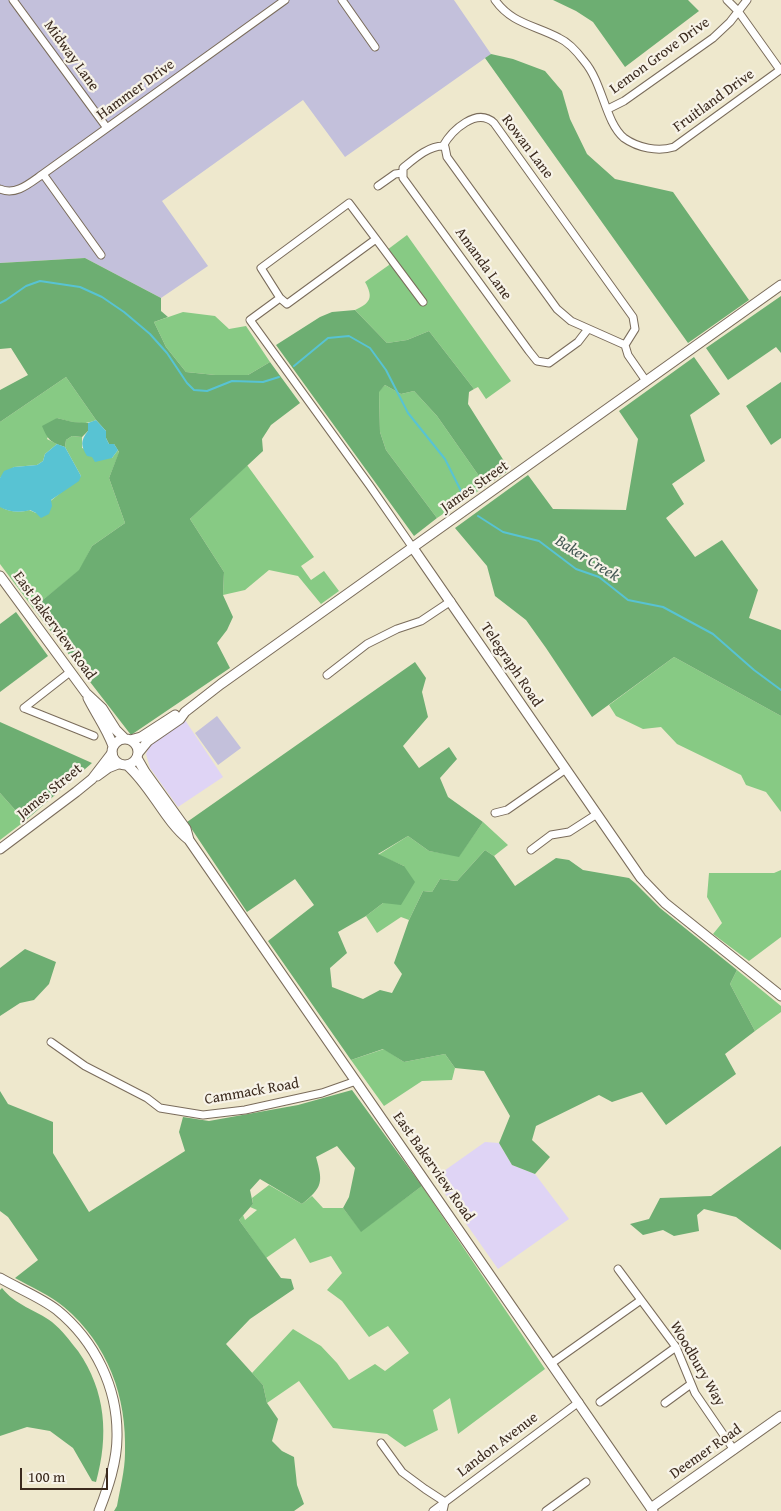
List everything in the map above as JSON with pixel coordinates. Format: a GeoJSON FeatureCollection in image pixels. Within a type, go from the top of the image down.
{"type":"FeatureCollection","features":[{"type":"Feature","properties":{"kind":"main road","name":"James Street"},"geometry":{"type":"LineString","coordinates":[[138,755],[148,741],[180,719],[185,712],[781,285]]}},
{"type":"Feature","properties":{"kind":"main road","name":"Telegraph Road"},"geometry":{"type":"LineString","coordinates":[[413,548],[642,878],[665,903],[781,996]]}},
{"type":"Feature","properties":{"kind":"main road","name":"East Bakerview Road"},"geometry":{"type":"LineString","coordinates":[[0,576],[86,693],[102,708],[116,730],[128,739]]}},
{"type":"Feature","properties":{"kind":"main road","name":"East Bakerview Road"},"geometry":{"type":"LineString","coordinates":[[86,693],[95,714],[110,734],[113,749]]}},
{"type":"Feature","properties":{"kind":"main road","name":"James Street"},"geometry":{"type":"LineString","coordinates":[[128,739],[141,737],[176,714],[185,712]]}},
{"type":"Feature","properties":{"kind":"main road"},"geometry":{"type":"LineString","coordinates":[[92,778],[108,768],[123,765],[134,762],[138,755],[136,743],[128,739],[119,740],[113,749],[114,759],[123,765]]}},
{"type":"Feature","properties":{"kind":"main road","name":"James Street"},"geometry":{"type":"LineString","coordinates":[[0,848],[92,778],[113,749]]}},
{"type":"Feature","properties":{"kind":"main road","name":"East Bakerview Road"},"geometry":{"type":"LineString","coordinates":[[138,755],[145,772],[186,830],[190,840],[579,1402],[650,1510]]}},
{"type":"Feature","properties":{"kind":"main road","name":"East Bakerview Road"},"geometry":{"type":"LineString","coordinates":[[123,765],[140,777],[179,832],[190,840]]}},
{"type":"Feature","properties":{"kind":"main road"},"geometry":{"type":"LineString","coordinates":[[0,1278],[40,1299],[56,1310],[84,1337],[102,1367],[114,1401],[117,1437],[112,1470],[99,1511]]}},
{"type":"Feature","properties":{"kind":"main road","name":"Deemer Road"},"geometry":{"type":"LineString","coordinates":[[650,1510],[781,1416]]}},
{"type":"Feature","properties":{"kind":"street","name":"Midway Lane"},"geometry":{"type":"LineString","coordinates":[[13,0],[107,128]]}},
{"type":"Feature","properties":{"kind":"street","name":"Hammer Drive"},"geometry":{"type":"LineString","coordinates":[[0,189],[5,191],[18,190],[43,174],[285,0]]}},
{"type":"Feature","properties":{"kind":"street"},"geometry":{"type":"LineString","coordinates":[[342,0],[375,47]]}},
{"type":"Feature","properties":{"kind":"street","name":"Fruitland Drive"},"geometry":{"type":"LineString","coordinates":[[495,0],[516,21],[561,38],[584,61],[598,81],[613,125],[622,136],[633,144],[664,150],[674,146],[780,70],[738,11],[727,0]]}},
{"type":"Feature","properties":{"kind":"street","name":"Lemon Grove Drive"},"geometry":{"type":"LineString","coordinates":[[608,109],[624,101],[713,38],[730,22],[747,0]]}},
{"type":"Feature","properties":{"kind":"street","name":"Rowan Lane"},"geometry":{"type":"LineString","coordinates":[[443,146],[450,135],[474,118],[485,118],[494,123],[633,316],[635,329],[625,345]]}},
{"type":"Feature","properties":{"kind":"street"},"geometry":{"type":"LineString","coordinates":[[378,186],[395,174],[403,173],[403,168],[429,149],[437,146],[445,147],[447,157],[556,309],[571,321],[625,345],[628,355],[646,381]]}},
{"type":"Feature","properties":{"kind":"street","name":"Amanda Lane"},"geometry":{"type":"LineString","coordinates":[[403,173],[403,178],[537,361],[548,362],[578,342],[588,329]]}},
{"type":"Feature","properties":{"kind":"street"},"geometry":{"type":"LineString","coordinates":[[43,174],[101,255]]}},
{"type":"Feature","properties":{"kind":"street"},"geometry":{"type":"LineString","coordinates":[[376,239],[287,304],[280,298],[261,268],[349,203],[376,239],[423,302]]}},
{"type":"Feature","properties":{"kind":"street","name":"Telegraph Road"},"geometry":{"type":"LineString","coordinates":[[280,298],[250,320],[413,548]]}},
{"type":"Feature","properties":{"kind":"street"},"geometry":{"type":"LineString","coordinates":[[327,675],[367,644],[397,629],[421,621],[450,601]]}},
{"type":"Feature","properties":{"kind":"street"},"geometry":{"type":"LineString","coordinates":[[70,672],[24,708],[94,736]]}},
{"type":"Feature","properties":{"kind":"street"},"geometry":{"type":"LineString","coordinates":[[494,813],[508,810],[566,769]]}},
{"type":"Feature","properties":{"kind":"street"},"geometry":{"type":"LineString","coordinates":[[531,850],[551,835],[569,832],[597,814]]}},
{"type":"Feature","properties":{"kind":"street","name":"Cammack Road"},"geometry":{"type":"LineString","coordinates":[[51,1042],[85,1066],[140,1094],[160,1108],[203,1115],[245,1110],[322,1093],[356,1081]]}},
{"type":"Feature","properties":{"kind":"street","name":"Woodbury Way"},"geometry":{"type":"LineString","coordinates":[[618,1269],[676,1348],[691,1384],[734,1450]]}},
{"type":"Feature","properties":{"kind":"street"},"geometry":{"type":"LineString","coordinates":[[552,1364],[641,1300]]}},
{"type":"Feature","properties":{"kind":"street"},"geometry":{"type":"LineString","coordinates":[[600,1402],[676,1348]]}},
{"type":"Feature","properties":{"kind":"street"},"geometry":{"type":"LineString","coordinates":[[665,1403],[691,1384]]}},
{"type":"Feature","properties":{"kind":"street","name":"Landon Avenue"},"geometry":{"type":"LineString","coordinates":[[433,1511],[579,1402]]}},
{"type":"Feature","properties":{"kind":"street"},"geometry":{"type":"LineString","coordinates":[[380,1443],[402,1472],[445,1502],[442,1511]]}},
{"type":"Feature","properties":{"kind":"street"},"geometry":{"type":"LineString","coordinates":[[546,1511],[586,1482]]}},
{"type":"Feature","properties":{"kind":"shaded area"},"geometry":{"type":"Polygon","coordinates":[[[0,0],[454,0],[491,54],[345,157],[303,100],[162,201],[208,266],[161,298],[85,258],[0,263],[0,0]]]}},
{"type":"Feature","properties":{"kind":"shaded area"},"geometry":{"type":"Polygon","coordinates":[[[217,716],[241,748],[218,765],[195,733],[217,716]]]}},
{"type":"Feature","properties":{"kind":"shaded area"},"geometry":{"type":"Polygon","coordinates":[[[185,720],[223,777],[178,807],[150,768],[146,754],[150,745],[185,720]]]}},
{"type":"Feature","properties":{"kind":"shaded area"},"geometry":{"type":"Polygon","coordinates":[[[485,1142],[499,1143],[512,1165],[535,1174],[569,1219],[498,1269],[434,1178],[485,1142]]]}},
{"type":"Feature","properties":{"kind":"green space"},"geometry":{"type":"Polygon","coordinates":[[[553,0],[688,0],[699,11],[625,67],[593,22],[553,0]]]}},
{"type":"Feature","properties":{"kind":"green space"},"geometry":{"type":"Polygon","coordinates":[[[491,54],[513,59],[545,71],[562,91],[570,119],[587,154],[615,179],[673,192],[749,300],[688,343],[485,58],[491,54]]]}},
{"type":"Feature","properties":{"kind":"green space"},"geometry":{"type":"Polygon","coordinates":[[[407,235],[511,381],[486,399],[478,387],[474,389],[429,331],[407,340],[387,343],[355,310],[364,305],[369,299],[370,296],[365,282],[389,265],[387,250],[407,235]]]}},
{"type":"Feature","properties":{"kind":"green space"},"geometry":{"type":"Polygon","coordinates":[[[85,258],[161,298],[161,311],[168,317],[154,322],[166,347],[186,372],[215,375],[248,375],[270,362],[300,403],[271,425],[262,439],[263,451],[190,519],[224,572],[223,595],[233,617],[227,630],[217,643],[230,668],[131,735],[33,608],[79,570],[92,546],[125,523],[109,478],[119,452],[114,444],[109,444],[106,438],[106,431],[66,377],[0,422],[0,390],[28,375],[11,348],[0,349],[0,263],[85,258]]]}},
{"type":"Feature","properties":{"kind":"green space"},"geometry":{"type":"Polygon","coordinates":[[[781,296],[781,353],[776,347],[728,380],[706,348],[781,296]]]}},
{"type":"Feature","properties":{"kind":"green space"},"geometry":{"type":"Polygon","coordinates":[[[355,310],[387,343],[407,340],[429,331],[474,389],[469,392],[468,404],[504,461],[508,471],[486,486],[437,416],[414,391],[401,394],[385,385],[379,392],[380,432],[386,450],[437,518],[414,536],[276,345],[320,317],[332,312],[355,310]]]}},
{"type":"Feature","properties":{"kind":"green space"},"geometry":{"type":"Polygon","coordinates":[[[183,312],[215,316],[229,329],[246,326],[270,362],[248,375],[215,375],[186,372],[166,347],[154,322],[183,312]]]}},
{"type":"Feature","properties":{"kind":"green space"},"geometry":{"type":"Polygon","coordinates":[[[694,357],[720,394],[690,415],[705,461],[672,484],[684,504],[666,518],[695,557],[722,540],[758,590],[749,618],[781,630],[781,716],[674,657],[592,717],[526,620],[495,596],[487,566],[455,528],[528,475],[553,509],[626,510],[638,439],[619,411],[694,357]]]}},
{"type":"Feature","properties":{"kind":"green space"},"geometry":{"type":"Polygon","coordinates":[[[66,377],[96,420],[82,423],[57,418],[47,439],[57,444],[45,454],[43,461],[37,465],[14,467],[0,478],[0,422],[66,377]]]}},
{"type":"Feature","properties":{"kind":"green space"},"geometry":{"type":"Polygon","coordinates":[[[781,382],[781,438],[771,445],[746,406],[781,382]]]}},
{"type":"Feature","properties":{"kind":"green space"},"geometry":{"type":"Polygon","coordinates":[[[385,385],[401,394],[414,391],[437,416],[486,486],[437,518],[386,450],[380,432],[379,391],[385,385]]]}},
{"type":"Feature","properties":{"kind":"green space"},"geometry":{"type":"Polygon","coordinates":[[[57,418],[88,423],[88,431],[82,437],[72,436],[66,440],[65,447],[56,444],[50,440],[42,426],[57,418]]]}},
{"type":"Feature","properties":{"kind":"green space"},"geometry":{"type":"Polygon","coordinates":[[[72,436],[82,437],[82,448],[112,458],[118,450],[119,453],[109,478],[125,523],[92,546],[80,570],[33,608],[0,564],[0,506],[10,511],[29,510],[36,513],[81,476],[65,447],[66,440],[72,436]]]}},
{"type":"Feature","properties":{"kind":"green space"},"geometry":{"type":"Polygon","coordinates":[[[247,465],[314,557],[301,566],[311,580],[324,571],[339,591],[321,604],[298,576],[269,570],[245,590],[223,595],[224,572],[190,519],[247,465]]]}},
{"type":"Feature","properties":{"kind":"green space"},"geometry":{"type":"Polygon","coordinates":[[[16,612],[48,656],[0,692],[0,624],[16,612]]]}},
{"type":"Feature","properties":{"kind":"green space"},"geometry":{"type":"Polygon","coordinates":[[[674,657],[781,716],[781,812],[766,792],[746,785],[741,775],[677,744],[661,727],[643,729],[616,716],[609,705],[674,657]]]}},
{"type":"Feature","properties":{"kind":"green space"},"geometry":{"type":"Polygon","coordinates":[[[415,662],[426,678],[422,692],[428,717],[403,746],[419,768],[449,747],[457,759],[440,778],[448,797],[483,822],[459,857],[429,851],[408,836],[378,854],[404,866],[415,882],[401,905],[383,903],[366,916],[338,932],[347,953],[330,968],[332,987],[363,999],[380,990],[392,993],[402,974],[394,963],[409,920],[423,891],[432,892],[440,879],[457,881],[485,850],[494,856],[515,886],[556,858],[569,860],[583,870],[629,878],[660,908],[737,970],[730,984],[755,1031],[725,1054],[736,1074],[666,1125],[642,1092],[612,1102],[599,1095],[536,1126],[532,1140],[550,1157],[535,1174],[512,1165],[499,1143],[510,1116],[484,1071],[455,1068],[445,1054],[404,1062],[383,1049],[351,1060],[268,941],[314,905],[295,879],[247,912],[187,822],[415,662]]]}},
{"type":"Feature","properties":{"kind":"green space"},"geometry":{"type":"Polygon","coordinates":[[[0,722],[92,763],[25,821],[0,793],[0,722]]]}},
{"type":"Feature","properties":{"kind":"green space"},"geometry":{"type":"Polygon","coordinates":[[[0,793],[25,821],[0,840],[0,793]]]}},
{"type":"Feature","properties":{"kind":"green space"},"geometry":{"type":"Polygon","coordinates":[[[483,822],[508,845],[494,856],[485,850],[457,881],[440,879],[432,892],[423,891],[409,920],[401,917],[377,933],[366,916],[383,903],[404,866],[378,855],[408,836],[429,851],[459,856],[483,822]]]}},
{"type":"Feature","properties":{"kind":"green space"},"geometry":{"type":"Polygon","coordinates":[[[781,870],[781,937],[749,961],[713,934],[722,923],[707,897],[709,873],[774,873],[781,870]]]}},
{"type":"Feature","properties":{"kind":"green space"},"geometry":{"type":"Polygon","coordinates":[[[25,949],[56,962],[49,984],[34,1000],[20,1003],[0,1016],[0,968],[25,949]]]}},
{"type":"Feature","properties":{"kind":"green space"},"geometry":{"type":"Polygon","coordinates":[[[737,970],[781,1006],[781,1012],[755,1031],[730,984],[737,970]]]}},
{"type":"Feature","properties":{"kind":"green space"},"geometry":{"type":"Polygon","coordinates":[[[384,1049],[404,1062],[445,1054],[455,1068],[452,1080],[422,1081],[384,1106],[351,1060],[384,1049]]]}},
{"type":"Feature","properties":{"kind":"green space"},"geometry":{"type":"Polygon","coordinates":[[[352,1090],[422,1186],[361,1232],[343,1208],[349,1197],[355,1168],[337,1146],[316,1157],[320,1172],[318,1188],[302,1204],[260,1179],[250,1190],[253,1204],[239,1220],[281,1278],[291,1279],[294,1289],[250,1319],[226,1344],[263,1385],[267,1403],[278,1419],[272,1441],[282,1451],[294,1457],[297,1485],[304,1504],[294,1511],[114,1511],[117,1506],[125,1459],[125,1432],[118,1392],[112,1373],[103,1355],[79,1322],[53,1299],[15,1278],[38,1260],[8,1217],[0,1211],[0,1091],[8,1104],[53,1122],[53,1153],[89,1212],[185,1151],[179,1132],[183,1117],[209,1121],[298,1105],[352,1090]]]}},
{"type":"Feature","properties":{"kind":"green space"},"geometry":{"type":"Polygon","coordinates":[[[781,1146],[781,1250],[736,1217],[704,1209],[697,1215],[699,1231],[674,1236],[663,1230],[643,1235],[630,1224],[649,1219],[660,1198],[711,1196],[781,1146]]]}},
{"type":"Feature","properties":{"kind":"green space"},"geometry":{"type":"Polygon","coordinates":[[[269,1185],[302,1204],[312,1196],[323,1208],[343,1208],[361,1231],[422,1186],[545,1369],[458,1434],[450,1398],[433,1410],[438,1430],[405,1447],[387,1434],[333,1428],[299,1381],[267,1403],[263,1385],[252,1373],[293,1329],[321,1346],[337,1363],[349,1380],[375,1364],[385,1371],[409,1353],[388,1326],[369,1337],[342,1301],[327,1290],[342,1273],[331,1256],[310,1263],[295,1238],[266,1258],[239,1220],[243,1215],[245,1220],[257,1210],[250,1207],[253,1204],[252,1198],[269,1185]]]}},
{"type":"Feature","properties":{"kind":"green space"},"geometry":{"type":"Polygon","coordinates":[[[2,1288],[13,1299],[56,1325],[78,1351],[87,1366],[99,1398],[102,1414],[103,1448],[96,1482],[92,1481],[73,1448],[50,1431],[27,1427],[0,1436],[0,1290],[2,1288]]]}},
{"type":"Feature","properties":{"kind":"water"},"geometry":{"type":"Polygon","coordinates":[[[96,420],[106,431],[106,438],[109,444],[114,444],[118,450],[112,458],[95,462],[92,457],[87,456],[82,444],[88,431],[88,423],[96,420]]]}},
{"type":"Feature","properties":{"kind":"water"},"geometry":{"type":"Polygon","coordinates":[[[57,444],[65,447],[81,476],[79,481],[51,500],[52,506],[49,514],[41,518],[30,510],[15,512],[0,507],[0,478],[4,471],[14,467],[37,465],[43,461],[45,454],[57,444]]]}},
{"type":"Feature","properties":{"kind":"waterway","name":"Baker Creek"},"geometry":{"type":"LineString","coordinates":[[0,303],[26,286],[40,281],[80,287],[102,297],[124,312],[150,334],[167,353],[187,383],[194,390],[207,391],[232,381],[263,382],[279,377]]}},
{"type":"Feature","properties":{"kind":"waterway","name":"Baker Creek"},"geometry":{"type":"LineString","coordinates":[[294,366],[328,338],[349,336],[370,348],[386,370],[408,413],[445,459],[464,497]]}},
{"type":"Feature","properties":{"kind":"waterway","name":"Baker Creek"},"geometry":{"type":"LineString","coordinates":[[478,516],[503,532],[539,541],[576,569],[599,577],[628,600],[663,607],[713,634],[754,670],[781,690]]}}]}
